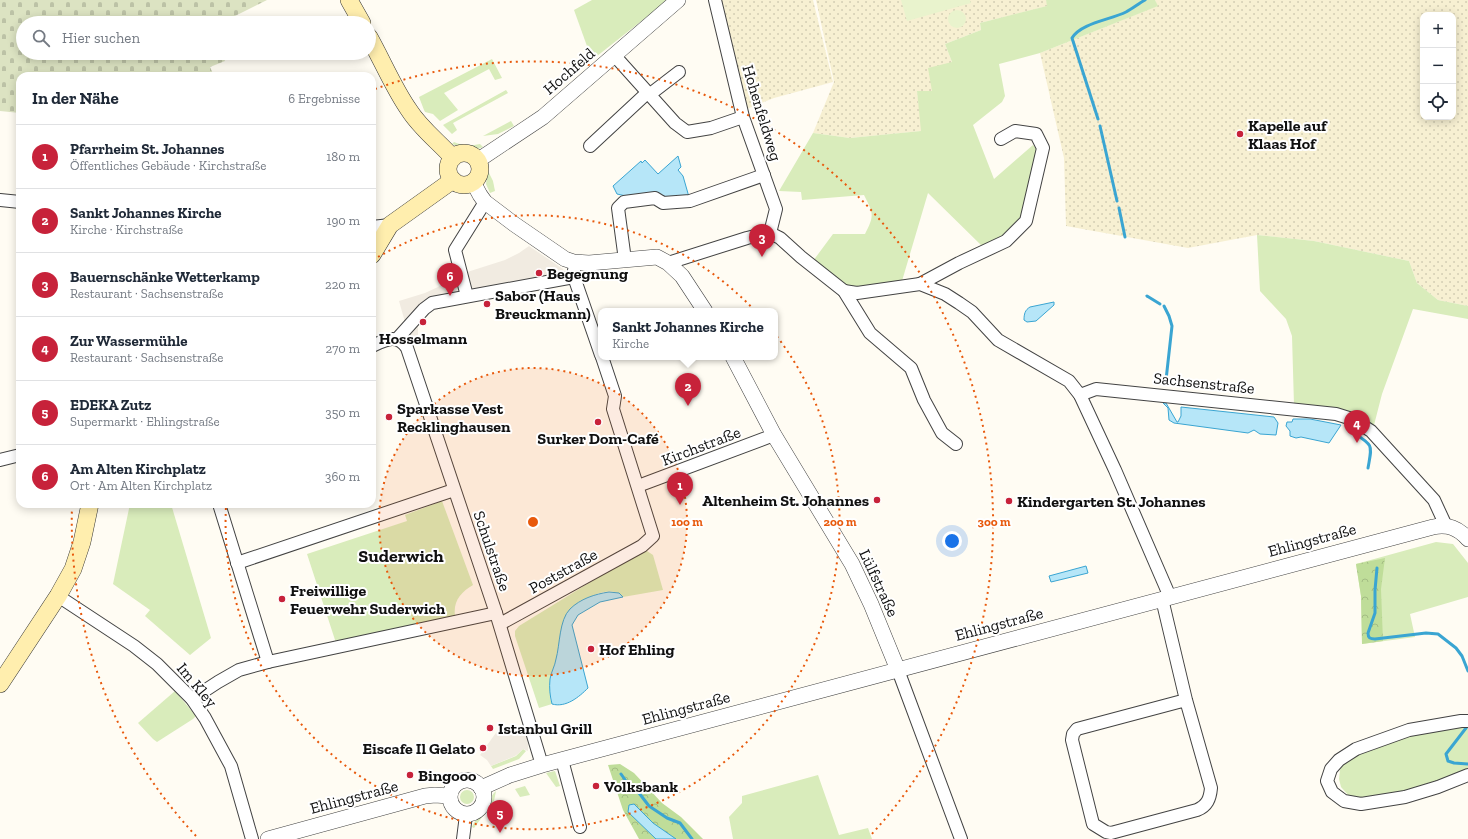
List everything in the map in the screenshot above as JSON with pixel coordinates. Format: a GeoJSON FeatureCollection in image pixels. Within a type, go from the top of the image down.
{"type":"FeatureCollection","features":[{"type":"Feature","properties":{"kind":"main road"},"geometry":{"type":"LineString","coordinates":[[350,0],[358,16]]}},
{"type":"Feature","properties":{"kind":"main road"},"geometry":{"type":"LineString","coordinates":[[376,49],[409,110],[422,127],[453,158]]}},
{"type":"Feature","properties":{"kind":"main road"},"geometry":{"type":"LineString","coordinates":[[461,154],[466,154],[470,155],[477,161],[480,172],[476,180],[465,185],[456,183],[453,180],[448,169],[453,158],[461,154]]}},
{"type":"Feature","properties":{"kind":"main road"},"geometry":{"type":"LineString","coordinates":[[376,249],[390,225],[453,180]]}},
{"type":"Feature","properties":{"kind":"main road"},"geometry":{"type":"LineString","coordinates":[[0,684],[58,596],[73,569],[82,542],[89,508]]}},
{"type":"Feature","properties":{"kind":"street","name":"Hochfeld"},"geometry":{"type":"LineString","coordinates":[[477,161],[543,117],[678,0]]}},
{"type":"Feature","properties":{"kind":"street","name":"Hohenfeldweg"},"geometry":{"type":"LineString","coordinates":[[715,0],[743,117],[776,209],[770,233]]}},
{"type":"Feature","properties":{"kind":"street"},"geometry":{"type":"LineString","coordinates":[[614,55],[648,94],[676,123],[687,132],[711,128],[743,117]]}},
{"type":"Feature","properties":{"kind":"street"},"geometry":{"type":"LineString","coordinates":[[590,146],[648,94],[679,72]]}},
{"type":"Feature","properties":{"kind":"street"},"geometry":{"type":"LineString","coordinates":[[844,291],[857,293],[920,284],[959,262],[1006,241],[1026,221],[1042,148],[1036,134],[1015,131],[1001,139]]}},
{"type":"Feature","properties":{"kind":"street"},"geometry":{"type":"LineString","coordinates":[[625,260],[618,208],[624,202],[655,198],[663,203],[690,201],[764,176]]}},
{"type":"Feature","properties":{"kind":"street"},"geometry":{"type":"LineString","coordinates":[[473,182],[485,202],[565,259],[574,262],[589,263],[656,257],[668,263],[682,276],[703,308]]}},
{"type":"Feature","properties":{"kind":"street"},"geometry":{"type":"LineString","coordinates":[[0,200],[16,202]]}},
{"type":"Feature","properties":{"kind":"street"},"geometry":{"type":"LineString","coordinates":[[467,296],[455,250],[485,202]]}},
{"type":"Feature","properties":{"kind":"street"},"geometry":{"type":"LineString","coordinates":[[376,227],[390,225]]}},
{"type":"Feature","properties":{"kind":"street"},"geometry":{"type":"LineString","coordinates":[[668,263],[747,238],[770,233],[780,238],[801,257],[844,291],[870,333],[911,368],[924,400],[942,432],[956,444]]}},
{"type":"Feature","properties":{"kind":"street"},"geometry":{"type":"LineString","coordinates":[[574,262],[574,277],[598,347]]}},
{"type":"Feature","properties":{"kind":"street"},"geometry":{"type":"LineString","coordinates":[[376,344],[388,339],[397,339],[424,308],[432,303],[574,277]]}},
{"type":"Feature","properties":{"kind":"street"},"geometry":{"type":"LineString","coordinates":[[920,284],[945,294],[972,312],[998,340],[1069,381],[1080,395],[1115,470],[1166,598],[1186,700],[1210,788],[1209,800],[1203,807],[1197,810],[1111,832],[1106,832],[1093,824]]}},
{"type":"Feature","properties":{"kind":"street","name":"Schulstraße"},"geometry":{"type":"LineString","coordinates":[[397,339],[403,342],[407,348],[524,699],[542,765]]}},
{"type":"Feature","properties":{"kind":"street"},"geometry":{"type":"LineString","coordinates":[[602,360],[615,396],[613,409],[638,486]]}},
{"type":"Feature","properties":{"kind":"street","name":"Lülfstraße"},"geometry":{"type":"LineString","coordinates":[[735,360],[774,435],[852,564],[871,604],[898,670],[961,839]]}},
{"type":"Feature","properties":{"kind":"street","name":"Sachsenstraße"},"geometry":{"type":"LineString","coordinates":[[1080,395],[1096,389],[1336,414],[1352,419],[1371,431],[1434,500],[1446,526]]}},
{"type":"Feature","properties":{"kind":"street","name":"Kirchstraße"},"geometry":{"type":"LineString","coordinates":[[638,486],[774,435]]}},
{"type":"Feature","properties":{"kind":"street"},"geometry":{"type":"LineString","coordinates":[[0,460],[16,456]]}},
{"type":"Feature","properties":{"kind":"street","name":"Poststraße"},"geometry":{"type":"LineString","coordinates":[[192,699],[239,670],[268,662],[498,619],[642,546],[653,536],[638,486]]}},
{"type":"Feature","properties":{"kind":"street"},"geometry":{"type":"LineString","coordinates":[[237,563],[454,490]]}},
{"type":"Feature","properties":{"kind":"street"},"geometry":{"type":"LineString","coordinates":[[220,508],[268,662]]}},
{"type":"Feature","properties":{"kind":"street"},"geometry":{"type":"LineString","coordinates":[[1446,526],[1458,530],[1468,539]]}},
{"type":"Feature","properties":{"kind":"street","name":"Ehlingstraße"},"geometry":{"type":"LineString","coordinates":[[481,788],[510,775],[542,765],[1428,528],[1446,526]]}},
{"type":"Feature","properties":{"kind":"street","name":"Im Kley"},"geometry":{"type":"LineString","coordinates":[[58,596],[134,646],[157,664],[192,699],[205,718],[231,766],[252,839]]}},
{"type":"Feature","properties":{"kind":"street"},"geometry":{"type":"LineString","coordinates":[[1097,839],[1072,740],[1073,734],[1077,729],[1186,700]]}},
{"type":"Feature","properties":{"kind":"street"},"geometry":{"type":"LineString","coordinates":[[1468,721],[1461,720],[1409,730],[1356,749],[1338,760],[1331,769],[1328,781],[1332,792],[1344,801],[1361,804],[1405,797],[1468,776]]}},
{"type":"Feature","properties":{"kind":"street"},"geometry":{"type":"LineString","coordinates":[[562,760],[580,827]]}},
{"type":"Feature","properties":{"kind":"street"},"geometry":{"type":"LineString","coordinates":[[465,780],[477,784],[481,788],[484,798],[480,809],[476,812],[466,815],[457,812],[451,805],[449,796],[454,785],[465,780]]}},
{"type":"Feature","properties":{"kind":"street","name":"Ehlingstraße"},"geometry":{"type":"LineString","coordinates":[[268,839],[425,796],[449,796]]}},
{"type":"Feature","properties":{"kind":"street"},"geometry":{"type":"LineString","coordinates":[[463,839],[466,815]]}},
{"type":"Feature","properties":{"kind":"shaded area"},"geometry":{"type":"Polygon","coordinates":[[[719,0],[813,0],[833,82],[774,98],[744,110],[719,0]]]}},
{"type":"Feature","properties":{"kind":"shaded area"},"geometry":{"type":"Polygon","coordinates":[[[816,0],[1046,0],[1048,6],[980,23],[981,30],[945,44],[952,62],[932,91],[917,91],[922,131],[850,138],[813,133],[834,82],[816,0]]]}},
{"type":"Feature","properties":{"kind":"shaded area"},"geometry":{"type":"Polygon","coordinates":[[[1155,0],[1468,0],[1468,306],[1438,300],[1417,283],[1409,261],[1314,241],[1257,235],[1188,248],[1066,226],[1064,158],[1040,53],[1157,6],[1155,0]]]}},
{"type":"Feature","properties":{"kind":"shaded area"},"geometry":{"type":"Polygon","coordinates":[[[529,246],[563,269],[568,282],[431,307],[418,319],[418,345],[403,333],[405,322],[399,301],[425,293],[438,287],[441,285],[439,281],[505,260],[529,246]]]}},
{"type":"Feature","properties":{"kind":"shaded area"},"geometry":{"type":"Polygon","coordinates":[[[498,730],[507,735],[528,735],[528,751],[523,749],[515,756],[491,766],[487,760],[480,755],[498,730]]]}},
{"type":"Feature","properties":{"kind":"green space"},"geometry":{"type":"Polygon","coordinates":[[[0,0],[267,0],[235,16],[16,16],[16,60],[225,61],[210,67],[212,72],[16,72],[16,113],[0,111],[0,0]]]}},
{"type":"Feature","properties":{"kind":"green space"},"geometry":{"type":"Polygon","coordinates":[[[592,0],[668,0],[592,60],[574,10],[592,0]]]}},
{"type":"Feature","properties":{"kind":"green space"},"geometry":{"type":"Polygon","coordinates":[[[901,0],[970,0],[971,3],[907,21],[901,0]]]}},
{"type":"Feature","properties":{"kind":"green space"},"geometry":{"type":"Polygon","coordinates":[[[1046,0],[1155,0],[1158,6],[1040,53],[999,64],[1005,96],[1002,102],[973,125],[994,179],[1033,145],[1039,152],[1031,190],[1017,226],[1000,241],[983,247],[928,193],[902,281],[857,290],[845,286],[813,261],[833,234],[865,234],[872,214],[864,195],[802,200],[801,192],[779,191],[813,133],[850,138],[921,131],[917,91],[932,91],[928,68],[952,62],[945,44],[981,30],[980,23],[1047,6],[1046,0]]]}},
{"type":"Feature","properties":{"kind":"green space"},"geometry":{"type":"Polygon","coordinates":[[[957,10],[961,11],[965,15],[965,23],[961,27],[957,28],[953,27],[949,23],[948,19],[949,15],[953,11],[957,10]]]}},
{"type":"Feature","properties":{"kind":"green space"},"geometry":{"type":"Polygon","coordinates":[[[492,59],[502,78],[495,80],[489,69],[444,93],[458,110],[440,121],[433,114],[425,112],[419,97],[492,59]]]}},
{"type":"Feature","properties":{"kind":"green space"},"geometry":{"type":"Polygon","coordinates":[[[506,90],[508,93],[453,123],[457,130],[452,134],[443,125],[506,90]]]}},
{"type":"Feature","properties":{"kind":"green space"},"geometry":{"type":"Polygon","coordinates":[[[511,121],[514,126],[498,134],[483,136],[511,121]]]}},
{"type":"Feature","properties":{"kind":"green space"},"geometry":{"type":"Polygon","coordinates":[[[454,142],[467,145],[480,144],[483,147],[468,149],[452,144],[454,142]]]}},
{"type":"Feature","properties":{"kind":"green space"},"geometry":{"type":"Polygon","coordinates":[[[488,171],[493,181],[495,191],[490,193],[486,184],[488,171]]]}},
{"type":"Feature","properties":{"kind":"green space"},"geometry":{"type":"Polygon","coordinates":[[[1257,235],[1314,241],[1409,261],[1417,283],[1438,300],[1468,306],[1468,319],[1413,309],[1382,394],[1373,429],[1294,405],[1292,336],[1286,319],[1260,291],[1257,235]]]}},
{"type":"Feature","properties":{"kind":"green space"},"geometry":{"type":"Polygon","coordinates":[[[442,501],[473,585],[462,594],[457,601],[455,606],[455,616],[336,643],[307,554],[407,521],[405,515],[442,501]]]}},
{"type":"Feature","properties":{"kind":"green space"},"geometry":{"type":"Polygon","coordinates":[[[129,508],[172,508],[211,638],[190,655],[145,616],[150,610],[113,584],[129,508]]]}},
{"type":"Feature","properties":{"kind":"green space"},"geometry":{"type":"Polygon","coordinates":[[[1436,542],[1453,544],[1468,563],[1468,597],[1410,614],[1415,637],[1362,644],[1361,596],[1356,564],[1436,542]]]}},
{"type":"Feature","properties":{"kind":"green space"},"geometry":{"type":"Polygon","coordinates":[[[644,549],[653,555],[663,590],[623,597],[613,592],[608,592],[596,594],[580,601],[559,644],[556,661],[550,677],[550,698],[552,704],[539,708],[515,636],[515,631],[519,626],[644,549]]]}},
{"type":"Feature","properties":{"kind":"green space"},"geometry":{"type":"Polygon","coordinates":[[[1385,558],[1381,589],[1383,641],[1362,644],[1361,596],[1356,564],[1385,558]]]}},
{"type":"Feature","properties":{"kind":"green space"},"geometry":{"type":"Polygon","coordinates":[[[175,691],[196,716],[157,742],[138,723],[175,691]]]}},
{"type":"Feature","properties":{"kind":"green space"},"geometry":{"type":"Polygon","coordinates":[[[1468,725],[1468,771],[1427,787],[1363,799],[1349,796],[1341,787],[1339,779],[1340,770],[1344,763],[1356,755],[1404,735],[1468,725]]]}},
{"type":"Feature","properties":{"kind":"green space"},"geometry":{"type":"Polygon","coordinates":[[[523,749],[526,751],[519,759],[493,769],[491,766],[516,756],[523,749]]]}},
{"type":"Feature","properties":{"kind":"green space"},"geometry":{"type":"Polygon","coordinates":[[[620,764],[634,773],[662,803],[681,817],[703,839],[639,839],[623,810],[608,765],[620,764]]]}},
{"type":"Feature","properties":{"kind":"green space"},"geometry":{"type":"Polygon","coordinates":[[[555,771],[560,786],[556,787],[546,773],[555,771]]]}},
{"type":"Feature","properties":{"kind":"green space"},"geometry":{"type":"Polygon","coordinates":[[[818,775],[839,835],[868,828],[872,839],[733,839],[729,817],[742,803],[742,796],[818,775]]]}},
{"type":"Feature","properties":{"kind":"green space"},"geometry":{"type":"Polygon","coordinates":[[[525,786],[530,795],[520,797],[515,789],[525,786]]]}},
{"type":"Feature","properties":{"kind":"green space"},"geometry":{"type":"Polygon","coordinates":[[[464,790],[470,790],[474,794],[474,800],[470,804],[464,804],[460,800],[460,794],[464,790]]]}},
{"type":"Feature","properties":{"kind":"green space"},"geometry":{"type":"Polygon","coordinates":[[[496,791],[494,801],[474,828],[472,827],[476,819],[486,808],[492,795],[496,791]]]}},
{"type":"Feature","properties":{"kind":"water"},"geometry":{"type":"Polygon","coordinates":[[[678,156],[681,167],[678,170],[683,176],[689,197],[663,200],[657,192],[626,196],[617,194],[613,186],[641,161],[642,163],[645,160],[658,174],[678,156]]]}},
{"type":"Feature","properties":{"kind":"water"},"geometry":{"type":"Polygon","coordinates":[[[1054,302],[1054,305],[1036,321],[1027,322],[1024,320],[1025,312],[1030,307],[1054,302]]]}},
{"type":"Feature","properties":{"kind":"water"},"geometry":{"type":"Polygon","coordinates":[[[1163,403],[1166,403],[1177,422],[1181,416],[1181,407],[1274,417],[1278,423],[1276,435],[1260,434],[1254,430],[1248,433],[1174,423],[1169,420],[1168,408],[1163,403]]]}},
{"type":"Feature","properties":{"kind":"water"},"geometry":{"type":"Polygon","coordinates":[[[1293,419],[1310,419],[1341,425],[1329,443],[1290,436],[1290,431],[1286,426],[1287,422],[1292,422],[1293,419]]]}},
{"type":"Feature","properties":{"kind":"water"},"geometry":{"type":"Polygon","coordinates":[[[1086,566],[1088,573],[1051,582],[1049,576],[1086,566]]]}},
{"type":"Feature","properties":{"kind":"water"},"geometry":{"type":"Polygon","coordinates":[[[609,592],[619,593],[623,597],[600,602],[578,615],[572,625],[588,688],[572,701],[557,705],[552,704],[550,679],[566,614],[574,605],[583,600],[598,594],[609,592]]]}},
{"type":"Feature","properties":{"kind":"water"},"geometry":{"type":"Polygon","coordinates":[[[634,804],[653,823],[676,839],[656,839],[628,812],[629,805],[634,804]]]}},
{"type":"Feature","properties":{"kind":"waterway"},"geometry":{"type":"LineString","coordinates":[[1098,119],[1072,38],[1076,33],[1089,25],[1126,12],[1145,0]]}},
{"type":"Feature","properties":{"kind":"waterway"},"geometry":{"type":"LineString","coordinates":[[1100,126],[1117,201]]}},
{"type":"Feature","properties":{"kind":"waterway"},"geometry":{"type":"LineString","coordinates":[[1119,208],[1125,237]]}},
{"type":"Feature","properties":{"kind":"waterway"},"geometry":{"type":"LineString","coordinates":[[1147,296],[1160,304]]}},
{"type":"Feature","properties":{"kind":"waterway"},"geometry":{"type":"LineString","coordinates":[[1164,306],[1172,326],[1166,380]]}},
{"type":"Feature","properties":{"kind":"waterway"},"geometry":{"type":"LineString","coordinates":[[1354,433],[1365,441],[1370,447],[1371,450],[1368,468]]}},
{"type":"Feature","properties":{"kind":"waterway"},"geometry":{"type":"LineString","coordinates":[[1377,568],[1375,613],[1368,633],[1369,637],[1375,639],[1426,633],[1438,634],[1456,648],[1462,656],[1468,671]]}},
{"type":"Feature","properties":{"kind":"waterway"},"geometry":{"type":"LineString","coordinates":[[1466,728],[1446,754],[1448,761],[1468,764]]}},
{"type":"Feature","properties":{"kind":"waterway"},"geometry":{"type":"LineString","coordinates":[[621,774],[628,784],[639,793],[649,806],[667,818],[680,823],[692,839]]}},
{"type":"Feature","properties":{"kind":"place","name":"Kapelle auf Klaas Hof"},"geometry":{"type":"Point","coordinates":[1240,134]}},
{"type":"Feature","properties":{"kind":"place","name":"Bauernschänke Wetterkamp"},"geometry":{"type":"Point","coordinates":[762,257]}},
{"type":"Feature","properties":{"kind":"place","name":"Begegnung"},"geometry":{"type":"Point","coordinates":[539,273]}},
{"type":"Feature","properties":{"kind":"place","name":"Am Alten Kirchplatz"},"geometry":{"type":"Point","coordinates":[450,296]}},
{"type":"Feature","properties":{"kind":"place","name":"Sabor (Haus Breuckmann)"},"geometry":{"type":"Point","coordinates":[487,304]}},
{"type":"Feature","properties":{"kind":"place","name":"Hosselmann"},"geometry":{"type":"Point","coordinates":[423,322]}},
{"type":"Feature","properties":{"kind":"place","name":"Sankt Johannes Kirche"},"geometry":{"type":"Point","coordinates":[688,406]}},
{"type":"Feature","properties":{"kind":"place","name":"Sparkasse Vest Recklinghausen"},"geometry":{"type":"Point","coordinates":[389,417]}},
{"type":"Feature","properties":{"kind":"place","name":"Surker Dom-Café"},"geometry":{"type":"Point","coordinates":[598,422]}},
{"type":"Feature","properties":{"kind":"place","name":"Zur Wassermühle"},"geometry":{"type":"Point","coordinates":[1357,443]}},
{"type":"Feature","properties":{"kind":"place","name":"Altenheim St. Johannes"},"geometry":{"type":"Point","coordinates":[877,500]}},
{"type":"Feature","properties":{"kind":"place","name":"Kindergarten St. Johannes"},"geometry":{"type":"Point","coordinates":[1009,501]}},
{"type":"Feature","properties":{"kind":"place","name":"Pfarrheim St. Johannes"},"geometry":{"type":"Point","coordinates":[680,505]}},
{"type":"Feature","properties":{"kind":"place","name":"Freiwillige Feuerwehr Suderwich"},"geometry":{"type":"Point","coordinates":[282,599]}},
{"type":"Feature","properties":{"kind":"place","name":"Hof Ehling"},"geometry":{"type":"Point","coordinates":[591,649]}},
{"type":"Feature","properties":{"kind":"place","name":"Istanbul Grill"},"geometry":{"type":"Point","coordinates":[490,728]}},
{"type":"Feature","properties":{"kind":"place","name":"Eiscafe Il Gelato"},"geometry":{"type":"Point","coordinates":[483,748]}},
{"type":"Feature","properties":{"kind":"place","name":"Bingooo"},"geometry":{"type":"Point","coordinates":[410,775]}},
{"type":"Feature","properties":{"kind":"place","name":"Volksbank"},"geometry":{"type":"Point","coordinates":[596,786]}},
{"type":"Feature","properties":{"kind":"place","name":"EDEKA Zutz"},"geometry":{"type":"Point","coordinates":[500,833]}},
{"type":"Feature","properties":{"kind":"district","name":"Suderwich"},"geometry":{"type":"Point","coordinates":[401,556]}}]}
